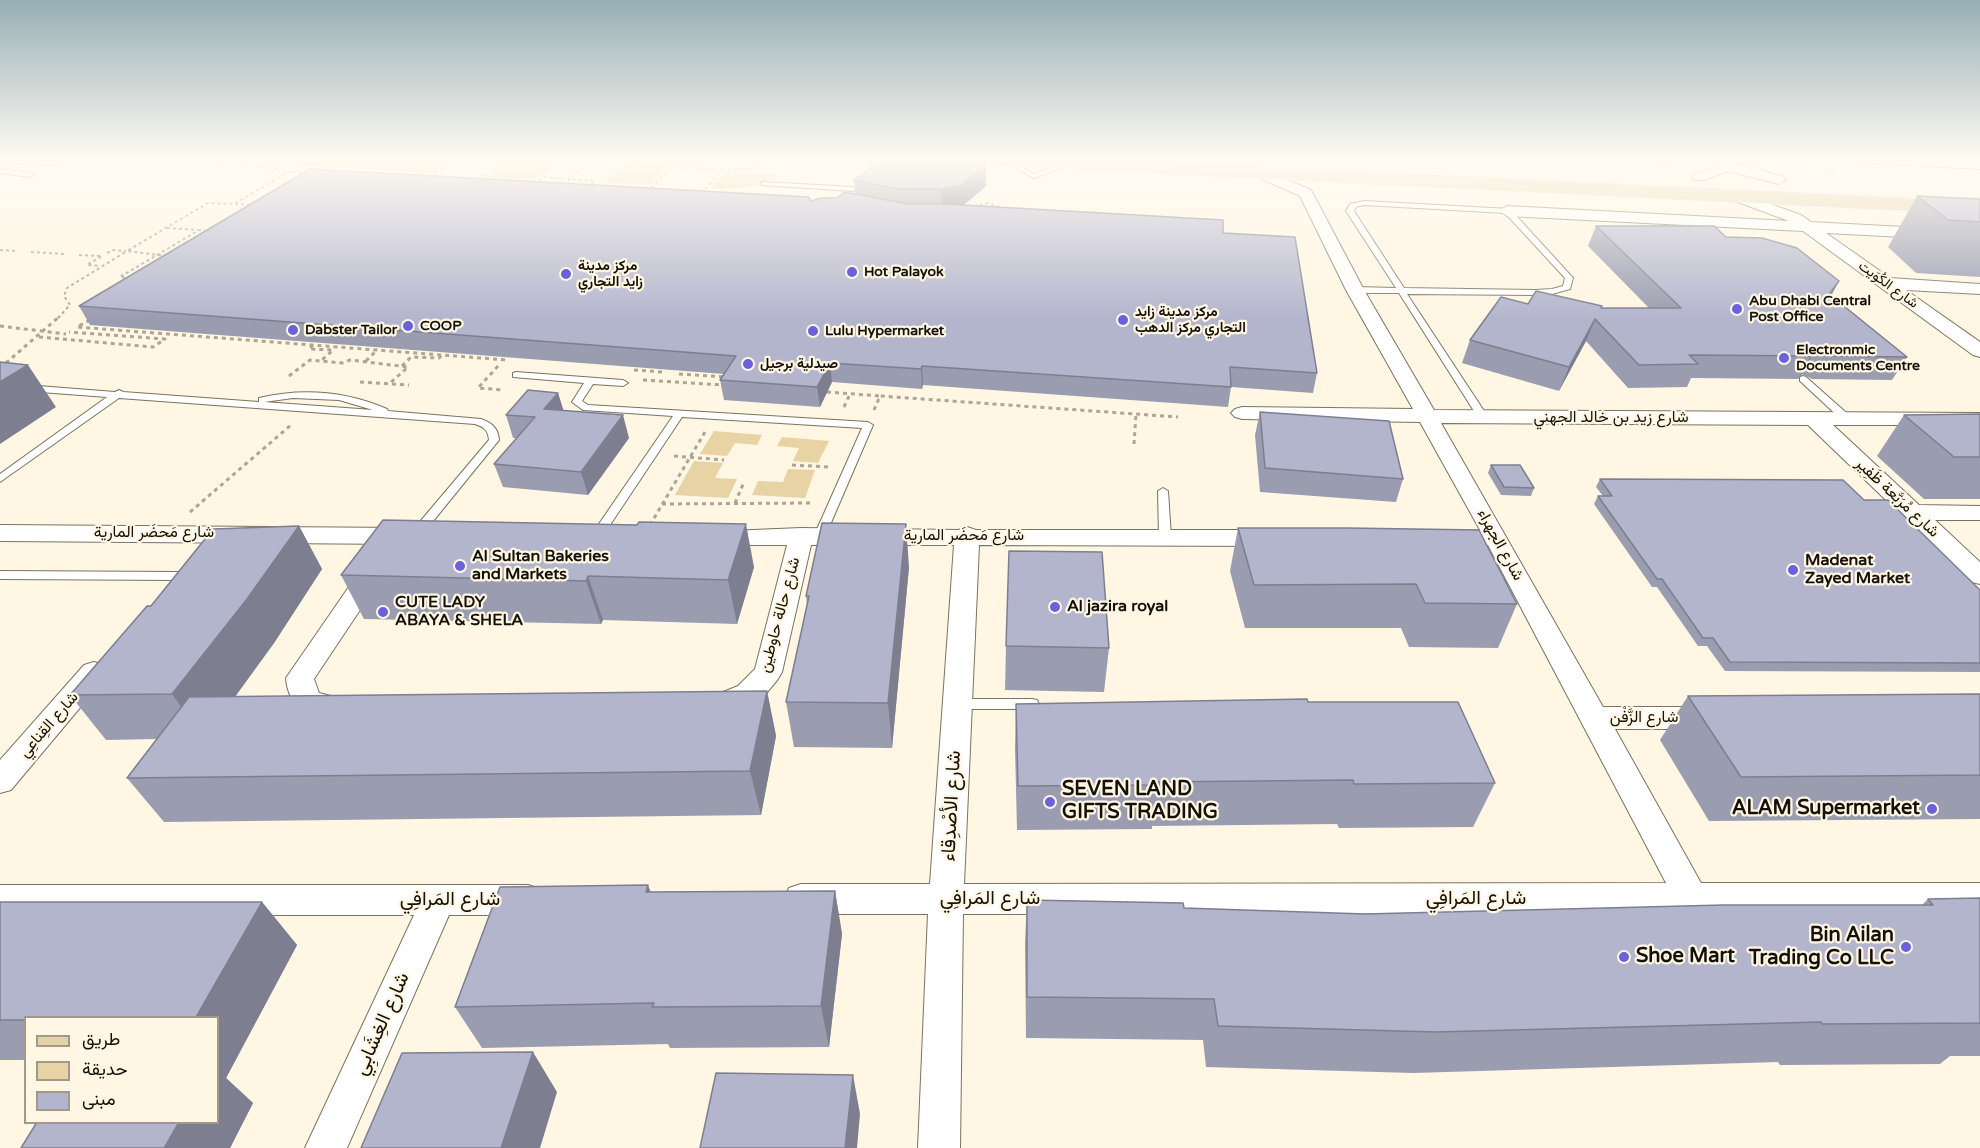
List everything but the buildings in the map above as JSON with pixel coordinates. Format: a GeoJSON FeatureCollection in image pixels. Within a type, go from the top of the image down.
{"type":"FeatureCollection","features":[{"type":"Feature","properties":{"kind":"main road"},"geometry":{"type":"LineString","coordinates":[[1785,212],[1800,216],[1900,212]]}},
{"type":"Feature","properties":{"kind":"street","name":"شارع الجهراء"},"geometry":{"type":"LineString","coordinates":[[1315,212],[1355,290],[1429,416],[1496,537],[1692,899]]}},
{"type":"Feature","properties":{"kind":"street"},"geometry":{"type":"LineString","coordinates":[[1541,212],[1800,216],[1980,236]]}},
{"type":"Feature","properties":{"kind":"street","name":"شارع الكُوَيت"},"geometry":{"type":"LineString","coordinates":[[1800,216],[1886,283],[1980,351]]}},
{"type":"Feature","properties":{"kind":"street"},"geometry":{"type":"LineString","coordinates":[[1886,283],[1980,289]]}},
{"type":"Feature","properties":{"kind":"street","name":"شارع زيد بن خالد الجهني"},"geometry":{"type":"LineString","coordinates":[[1242,413],[1484,417],[1980,419]]}},
{"type":"Feature","properties":{"kind":"street","name":"شارع مُرَبَّعة ظَفِير"},"geometry":{"type":"LineString","coordinates":[[1814,419],[1980,576]]}},
{"type":"Feature","properties":{"kind":"street"},"geometry":{"type":"LineString","coordinates":[[1911,512],[1978,515]]}},
{"type":"Feature","properties":{"kind":"street","name":"شارع مَحضَر المارية"},"geometry":{"type":"LineString","coordinates":[[0,533],[216,533],[449,537]]}},
{"type":"Feature","properties":{"kind":"street"},"geometry":{"type":"LineString","coordinates":[[154,603],[216,533]]}},
{"type":"Feature","properties":{"kind":"street","name":"شارع مَحضَر المارية"},"geometry":{"type":"LineString","coordinates":[[687,537],[967,535],[1293,538]]}},
{"type":"Feature","properties":{"kind":"street","name":"شارع الأصْدِقاء"},"geometry":{"type":"LineString","coordinates":[[939,1148],[946,899],[967,535]]}},
{"type":"Feature","properties":{"kind":"street"},"geometry":{"type":"LineString","coordinates":[[357,706],[324,707],[308,702],[300,692],[300,678],[406,536]]}},
{"type":"Feature","properties":{"kind":"street","name":"شارع حالة حاوطين"},"geometry":{"type":"LineString","coordinates":[[696,707],[713,707],[740,698],[760,684],[768,672],[811,536]]}},
{"type":"Feature","properties":{"kind":"street"},"geometry":{"type":"LineString","coordinates":[[1424,538],[1496,537]]}},
{"type":"Feature","properties":{"kind":"street"},"geometry":{"type":"LineString","coordinates":[[584,538],[642,538]]}},
{"type":"Feature","properties":{"kind":"street","name":"شارع القِناعِي"},"geometry":{"type":"LineString","coordinates":[[0,781],[108,656]]}},
{"type":"Feature","properties":{"kind":"street","name":"شارع الزَّفْن"},"geometry":{"type":"LineString","coordinates":[[1595,718],[1735,718]]}},
{"type":"Feature","properties":{"kind":"street","name":"شارع المَرافِي"},"geometry":{"type":"LineString","coordinates":[[769,900],[1980,898]]}},
{"type":"Feature","properties":{"kind":"street","name":"شارع المَرافِي"},"geometry":{"type":"LineString","coordinates":[[0,900],[556,900]]}},
{"type":"Feature","properties":{"kind":"street","name":"شارع الغِشَابِي"},"geometry":{"type":"LineString","coordinates":[[326,1148],[438,901]]}},
{"type":"Feature","properties":{"kind":"lane"},"geometry":{"type":"LineString","coordinates":[[1350,212],[1484,417]]}},
{"type":"Feature","properties":{"kind":"lane"},"geometry":{"type":"LineString","coordinates":[[1355,290],[1520,292],[1561,290],[1570,283],[1569,278],[1508,212]]}},
{"type":"Feature","properties":{"kind":"lane"},"geometry":{"type":"LineString","coordinates":[[516,375],[623,382]]}},
{"type":"Feature","properties":{"kind":"lane"},"geometry":{"type":"LineString","coordinates":[[1803,379],[1846,419]]}},
{"type":"Feature","properties":{"kind":"lane"},"geometry":{"type":"LineString","coordinates":[[590,380],[577,402],[580,406],[595,409],[868,425],[835,504],[811,536]]}},
{"type":"Feature","properties":{"kind":"lane"},"geometry":{"type":"LineString","coordinates":[[0,386],[477,421],[493,432],[494,440],[488,449],[406,536]]}},
{"type":"Feature","properties":{"kind":"lane"},"geometry":{"type":"LineString","coordinates":[[0,479],[118,393]]}},
{"type":"Feature","properties":{"kind":"lane"},"geometry":{"type":"LineString","coordinates":[[248,404],[300,395],[347,398],[360,400],[390,414]]}},
{"type":"Feature","properties":{"kind":"lane"},"geometry":{"type":"LineString","coordinates":[[584,538],[652,454],[679,414]]}},
{"type":"Feature","properties":{"kind":"lane"},"geometry":{"type":"LineString","coordinates":[[1163,491],[1164,537]]}},
{"type":"Feature","properties":{"kind":"lane"},"geometry":{"type":"LineString","coordinates":[[0,575],[177,576]]}},
{"type":"Feature","properties":{"kind":"lane"},"geometry":{"type":"LineString","coordinates":[[958,704],[1049,704]]}},
{"type":"Feature","properties":{"kind":"path"},"geometry":{"type":"LineString","coordinates":[[6,363],[39,338],[70,305],[64,296],[67,288],[193,212]]}},
{"type":"Feature","properties":{"kind":"path"},"geometry":{"type":"LineString","coordinates":[[165,228],[216,231]]}},
{"type":"Feature","properties":{"kind":"path"},"geometry":{"type":"LineString","coordinates":[[142,278],[120,277],[199,230]]}},
{"type":"Feature","properties":{"kind":"path"},"geometry":{"type":"LineString","coordinates":[[0,250],[18,251]]}},
{"type":"Feature","properties":{"kind":"path"},"geometry":{"type":"LineString","coordinates":[[107,253],[113,250],[176,256]]}},
{"type":"Feature","properties":{"kind":"path"},"geometry":{"type":"LineString","coordinates":[[32,252],[66,254]]}},
{"type":"Feature","properties":{"kind":"path"},"geometry":{"type":"LineString","coordinates":[[79,255],[102,256],[87,265],[101,266]]}},
{"type":"Feature","properties":{"kind":"path"},"geometry":{"type":"LineString","coordinates":[[57,339],[98,315]]}},
{"type":"Feature","properties":{"kind":"path"},"geometry":{"type":"LineString","coordinates":[[0,326],[44,332],[165,339],[153,347],[39,338]]}},
{"type":"Feature","properties":{"kind":"path"},"geometry":{"type":"LineString","coordinates":[[77,327],[516,361]]}},
{"type":"Feature","properties":{"kind":"path"},"geometry":{"type":"LineString","coordinates":[[314,345],[309,349],[333,350],[322,361]]}},
{"type":"Feature","properties":{"kind":"path"},"geometry":{"type":"LineString","coordinates":[[365,361],[377,350]]}},
{"type":"Feature","properties":{"kind":"path"},"geometry":{"type":"LineString","coordinates":[[401,367],[411,357],[438,358],[442,355]]}},
{"type":"Feature","properties":{"kind":"path"},"geometry":{"type":"LineString","coordinates":[[289,376],[310,360],[365,361],[408,367],[389,384]]}},
{"type":"Feature","properties":{"kind":"path"},"geometry":{"type":"LineString","coordinates":[[629,370],[663,372]]}},
{"type":"Feature","properties":{"kind":"path"},"geometry":{"type":"LineString","coordinates":[[679,374],[732,378],[722,394]]}},
{"type":"Feature","properties":{"kind":"path"},"geometry":{"type":"LineString","coordinates":[[623,382],[635,383],[638,379],[733,386]]}},
{"type":"Feature","properties":{"kind":"path"},"geometry":{"type":"LineString","coordinates":[[827,392],[1178,417]]}},
{"type":"Feature","properties":{"kind":"path"},"geometry":{"type":"LineString","coordinates":[[842,412],[850,394]]}},
{"type":"Feature","properties":{"kind":"path"},"geometry":{"type":"LineString","coordinates":[[868,425],[880,396]]}},
{"type":"Feature","properties":{"kind":"path"},"geometry":{"type":"LineString","coordinates":[[167,533],[262,448],[313,409]]}},
{"type":"Feature","properties":{"kind":"path"},"geometry":{"type":"LineString","coordinates":[[1134,444],[1136,414]]}},
{"type":"Feature","properties":{"kind":"path"},"geometry":{"type":"LineString","coordinates":[[642,538],[714,416]]}},
{"type":"Feature","properties":{"kind":"path"},"geometry":{"type":"LineString","coordinates":[[652,454],[724,460]]}},
{"type":"Feature","properties":{"kind":"path"},"geometry":{"type":"LineString","coordinates":[[792,465],[850,468]]}},
{"type":"Feature","properties":{"kind":"path"},"geometry":{"type":"LineString","coordinates":[[735,503],[744,482]]}},
{"type":"Feature","properties":{"kind":"path"},"geometry":{"type":"LineString","coordinates":[[662,504],[835,504]]}},
{"type":"Feature","properties":{"kind":"green space"},"geometry":{"type":"Polygon","coordinates":[[[714,431],[762,435],[757,445],[735,443],[727,456],[700,454],[714,431]]]}},
{"type":"Feature","properties":{"kind":"green space"},"geometry":{"type":"Polygon","coordinates":[[[782,437],[829,441],[818,463],[793,461],[799,448],[777,446],[782,437]]]}},
{"type":"Feature","properties":{"kind":"green space"},"geometry":{"type":"Polygon","coordinates":[[[694,461],[723,463],[715,478],[737,479],[728,498],[675,495],[694,461]]]}},
{"type":"Feature","properties":{"kind":"green space"},"geometry":{"type":"Polygon","coordinates":[[[788,469],[815,470],[805,498],[752,495],[758,481],[783,482],[788,469]]]}},
{"type":"Feature","properties":{"kind":"place","name":"Hot Palayok"},"geometry":{"type":"Point","coordinates":[852,272]}},
{"type":"Feature","properties":{"kind":"place","name":"مركز مدينة زايد التجاري"},"geometry":{"type":"Point","coordinates":[566,274]}},
{"type":"Feature","properties":{"kind":"place","name":"Abu Dhabi Central Post Office"},"geometry":{"type":"Point","coordinates":[1737,309]}},
{"type":"Feature","properties":{"kind":"place","name":"مركز مدينة زايد التجاري مركز الدهب"},"geometry":{"type":"Point","coordinates":[1123,320]}},
{"type":"Feature","properties":{"kind":"place","name":"COOP"},"geometry":{"type":"Point","coordinates":[408,326]}},
{"type":"Feature","properties":{"kind":"place","name":"Dabster Tailor"},"geometry":{"type":"Point","coordinates":[293,330]}},
{"type":"Feature","properties":{"kind":"place","name":"Lulu Hypermarket"},"geometry":{"type":"Point","coordinates":[813,331]}},
{"type":"Feature","properties":{"kind":"place","name":"Electronmic Documents Centre"},"geometry":{"type":"Point","coordinates":[1784,358]}},
{"type":"Feature","properties":{"kind":"place","name":"صيدلية برجيل"},"geometry":{"type":"Point","coordinates":[748,364]}},
{"type":"Feature","properties":{"kind":"place","name":"Al Sultan Bakeries and Markets"},"geometry":{"type":"Point","coordinates":[460,566]}},
{"type":"Feature","properties":{"kind":"place","name":"Madenat Zayed Market"},"geometry":{"type":"Point","coordinates":[1793,570]}},
{"type":"Feature","properties":{"kind":"place","name":"Al jazira royal"},"geometry":{"type":"Point","coordinates":[1055,607]}},
{"type":"Feature","properties":{"kind":"place","name":"CUTE LADY ABAYA & SHELA"},"geometry":{"type":"Point","coordinates":[383,612]}},
{"type":"Feature","properties":{"kind":"place","name":"SEVEN LAND GIFTS TRADING"},"geometry":{"type":"Point","coordinates":[1050,802]}},
{"type":"Feature","properties":{"kind":"place","name":"ALAM Supermarket"},"geometry":{"type":"Point","coordinates":[1932,809]}},
{"type":"Feature","properties":{"kind":"place","name":"Bin Ailan Trading Co LLC"},"geometry":{"type":"Point","coordinates":[1906,947]}},
{"type":"Feature","properties":{"kind":"place","name":"Shoe Mart"},"geometry":{"type":"Point","coordinates":[1624,957]}}]}
